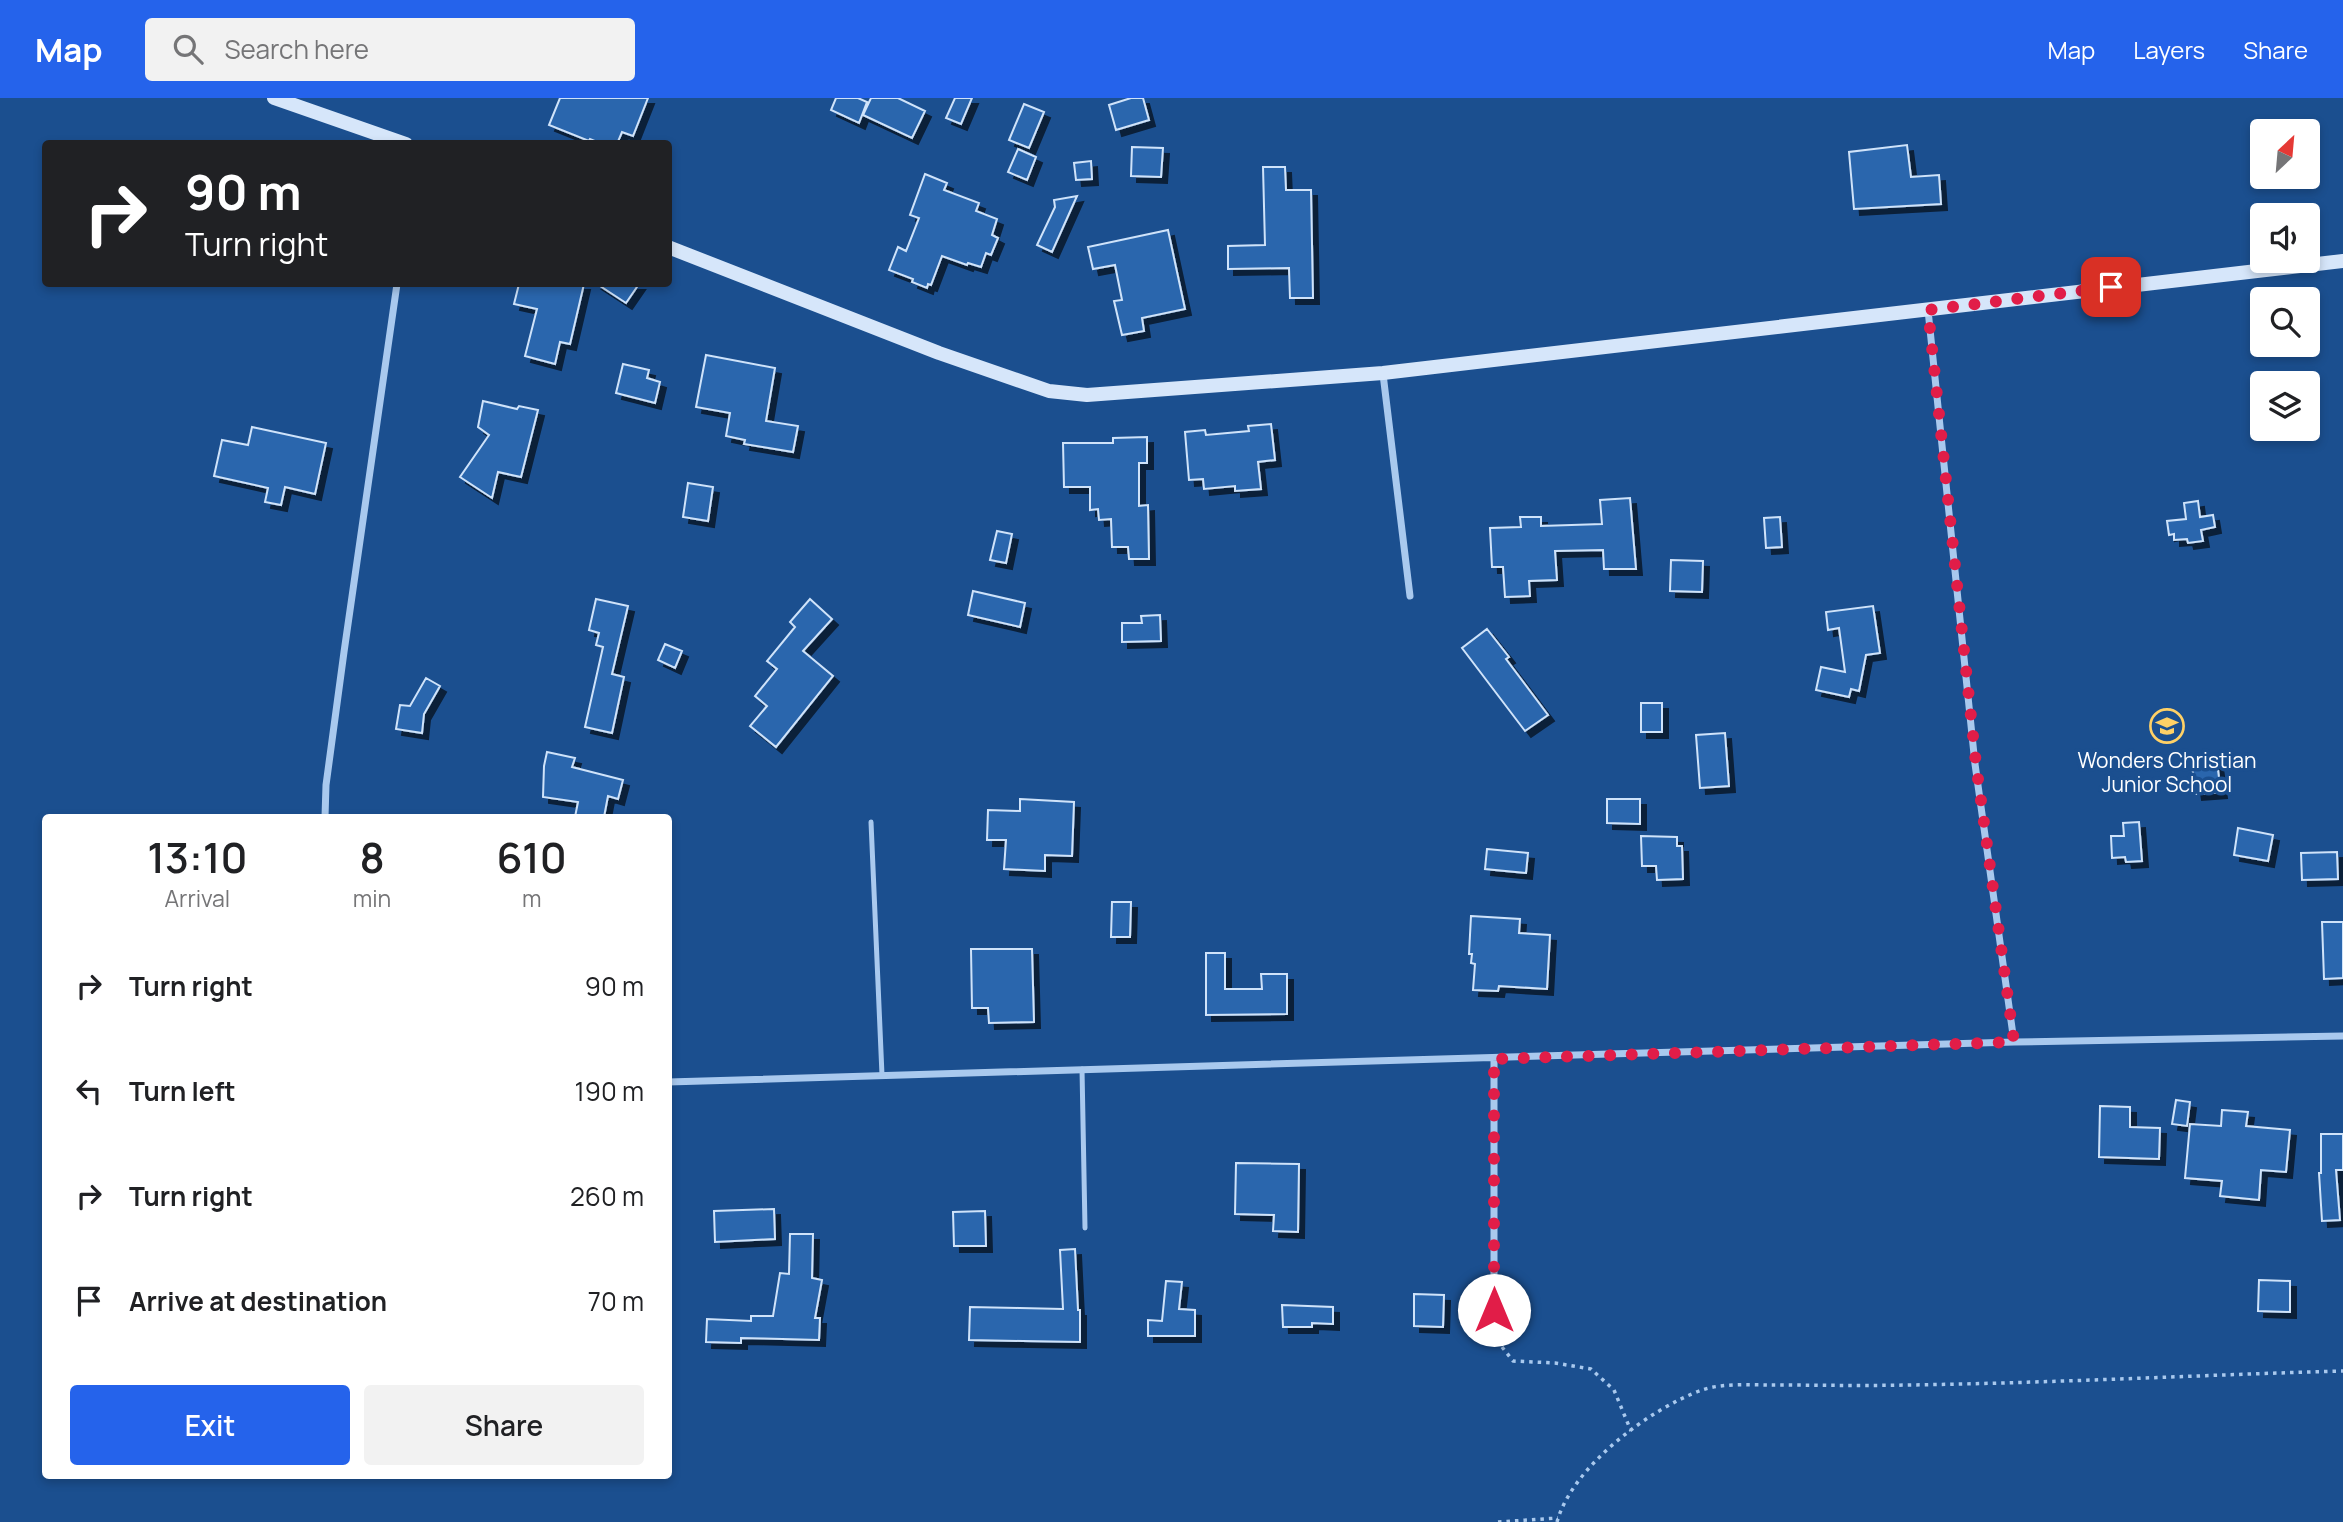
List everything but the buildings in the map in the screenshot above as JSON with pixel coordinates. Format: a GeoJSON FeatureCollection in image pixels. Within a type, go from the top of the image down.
{"type":"FeatureCollection","features":[{"type":"Feature","properties":{"kind":"street"},"geometry":{"type":"LineString","coordinates":[[274,98],[395,140]]}},
{"type":"Feature","properties":{"kind":"street"},"geometry":{"type":"LineString","coordinates":[[672,249],[939,353],[1049,391],[1068,394],[1100,394],[1383,373],[2343,261]]}},
{"type":"Feature","properties":{"kind":"street"},"geometry":{"type":"LineString","coordinates":[[325,814],[326,785],[338,692],[397,287]]}},
{"type":"Feature","properties":{"kind":"street"},"geometry":{"type":"LineString","coordinates":[[1928,310],[1976,764],[2014,1042]]}},
{"type":"Feature","properties":{"kind":"street"},"geometry":{"type":"LineString","coordinates":[[1383,373],[1410,596]]}},
{"type":"Feature","properties":{"kind":"street"},"geometry":{"type":"LineString","coordinates":[[672,1082],[2014,1042],[2343,1036]]}},
{"type":"Feature","properties":{"kind":"street"},"geometry":{"type":"LineString","coordinates":[[1494,1059],[1494,1338]]}},
{"type":"Feature","properties":{"kind":"lane"},"geometry":{"type":"LineString","coordinates":[[871,822],[882,1075]]}},
{"type":"Feature","properties":{"kind":"lane"},"geometry":{"type":"LineString","coordinates":[[1083,1069],[1085,1228]]}},
{"type":"Feature","properties":{"kind":"path"},"geometry":{"type":"LineString","coordinates":[[1494,1338],[1513,1361],[1555,1363],[1591,1369],[1614,1391],[1631,1432]]}},
{"type":"Feature","properties":{"kind":"path"},"geometry":{"type":"LineString","coordinates":[[1499,1522],[1557,1520],[1574,1484],[1613,1444],[1659,1412],[1703,1390],[1734,1385],[1920,1385],[2343,1371]]}},
{"type":"Feature","properties":{"kind":"place","name":"Wonders Christian Junior School"},"geometry":{"type":"Point","coordinates":[2167,726]}},
{"type":"Feature","properties":{"kind":"route"},"geometry":{"type":"LineString","coordinates":[[1494,1310],[1494,1059],[2014,1042],[1976,764],[1928,310],[2111,287]]}}]}
